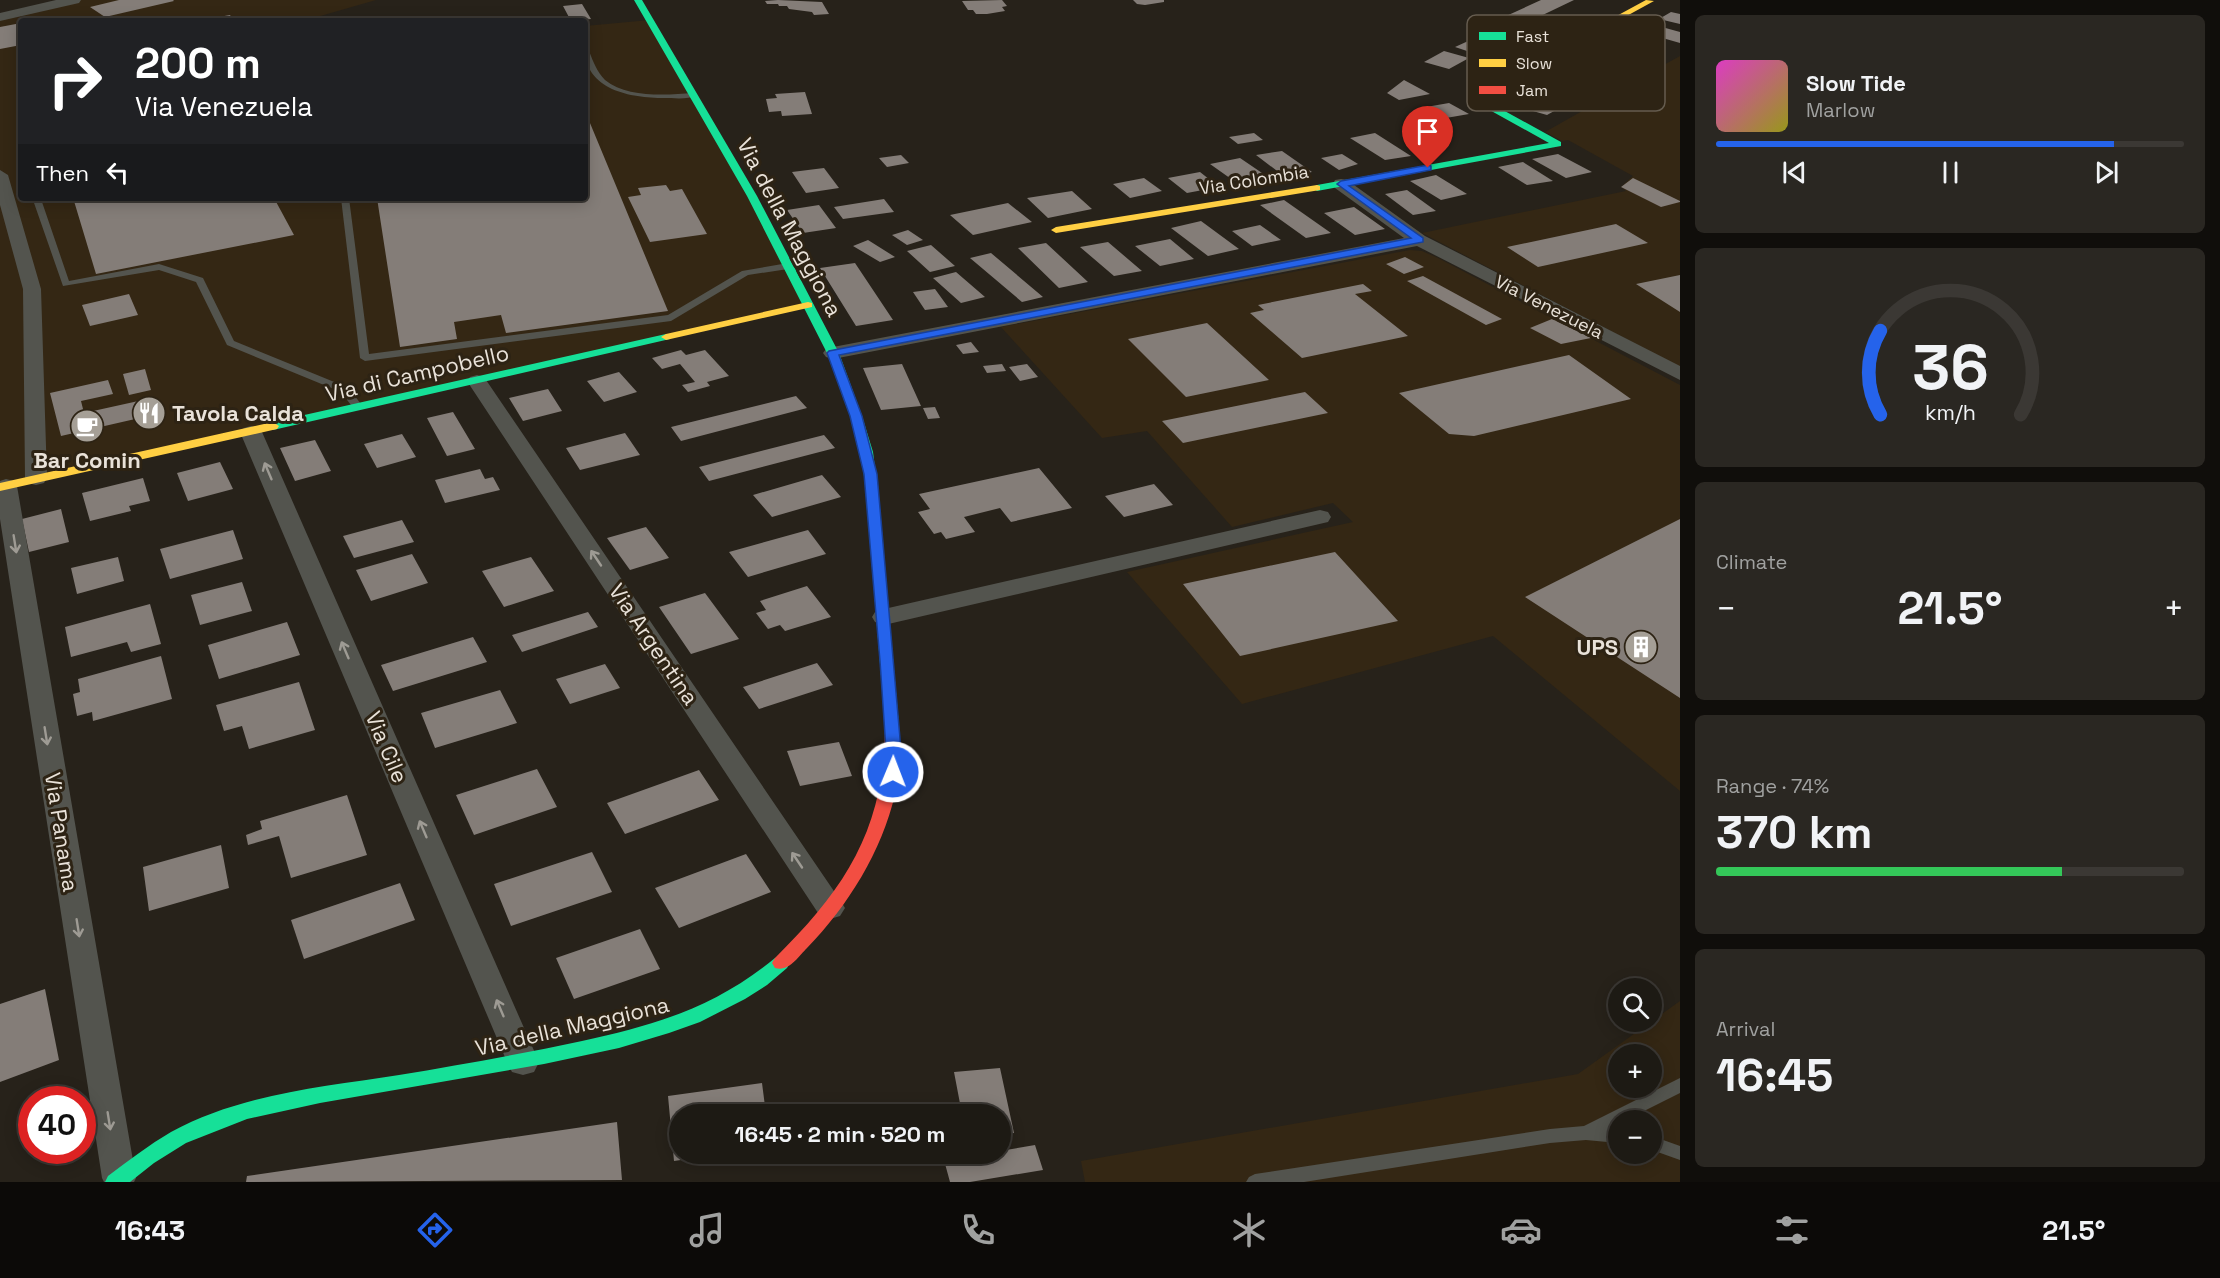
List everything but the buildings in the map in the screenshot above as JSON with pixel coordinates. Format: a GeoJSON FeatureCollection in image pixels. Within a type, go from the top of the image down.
{"type":"FeatureCollection","features":[{"type":"Feature","properties":{"kind":"street"},"geometry":{"type":"LineString","coordinates":[[0,17],[74,0]]}},
{"type":"Feature","properties":{"kind":"street","name":"Via della Maggiona"},"geometry":{"type":"LineString","coordinates":[[117,1180],[152,1152],[186,1132],[219,1117],[270,1103],[523,1062],[640,1036],[707,1013],[740,995],[766,975],[813,930],[865,857],[886,809],[894,750],[884,617],[867,452],[832,353],[808,305],[752,196],[638,0]]}},
{"type":"Feature","properties":{"kind":"street","name":"Via Colombia"},"geometry":{"type":"LineString","coordinates":[[1624,15],[1650,1]]}},
{"type":"Feature","properties":{"kind":"street","name":"Via Colombia"},"geometry":{"type":"LineString","coordinates":[[1056,230],[1341,184],[1558,144],[1498,111]]}},
{"type":"Feature","properties":{"kind":"street"},"geometry":{"type":"LineString","coordinates":[[0,175],[32,289],[36,478]]}},
{"type":"Feature","properties":{"kind":"street","name":"Via Venezuela"},"geometry":{"type":"LineString","coordinates":[[1341,184],[1419,240],[1680,374]]}},
{"type":"Feature","properties":{"kind":"street"},"geometry":{"type":"LineString","coordinates":[[832,353],[1419,240]]}},
{"type":"Feature","properties":{"kind":"street","name":"Via di Campobello"},"geometry":{"type":"LineString","coordinates":[[3,486],[808,305]]}},
{"type":"Feature","properties":{"kind":"street","name":"Via Argentina"},"geometry":{"type":"LineString","coordinates":[[477,381],[830,908]]}},
{"type":"Feature","properties":{"kind":"street","name":"Via Cile"},"geometry":{"type":"LineString","coordinates":[[251,432],[523,1062]]}},
{"type":"Feature","properties":{"kind":"street","name":"Via Panama"},"geometry":{"type":"LineString","coordinates":[[3,486],[117,1180]]}},
{"type":"Feature","properties":{"kind":"street"},"geometry":{"type":"LineString","coordinates":[[884,617],[1320,517]]}},
{"type":"Feature","properties":{"kind":"lane"},"geometry":{"type":"LineString","coordinates":[[588,57],[597,75],[605,83],[629,92],[666,98],[693,95]]}},
{"type":"Feature","properties":{"kind":"lane"},"geometry":{"type":"LineString","coordinates":[[37,201],[66,284],[159,267],[200,280],[230,343],[345,390],[358,407]]}},
{"type":"Feature","properties":{"kind":"lane"},"geometry":{"type":"LineString","coordinates":[[345,201],[365,358],[671,318],[745,273],[788,266]]}},
{"type":"Feature","properties":{"kind":"lane"},"geometry":{"type":"LineString","coordinates":[[1586,1133],[1680,1085]]}},
{"type":"Feature","properties":{"kind":"lane"},"geometry":{"type":"LineString","coordinates":[[1255,1182],[1550,1136],[1586,1133],[1608,1135]]}},
{"type":"Feature","properties":{"kind":"lane"},"geometry":{"type":"LineString","coordinates":[[1662,1147],[1680,1153]]}},
{"type":"Feature","properties":{"kind":"shaded area"},"geometry":{"type":"Polygon","coordinates":[[[74,0],[376,0],[313,18],[18,18],[18,201],[588,201],[588,26],[650,20],[808,305],[0,487],[0,17],[74,0]]]}},
{"type":"Feature","properties":{"kind":"shaded area"},"geometry":{"type":"Polygon","coordinates":[[[1680,56],[1680,367],[1422,233],[1626,191],[1621,187],[1633,176],[1568,140],[1562,141],[1545,132],[1582,111],[1665,111],[1665,64],[1680,56]]]}},
{"type":"Feature","properties":{"kind":"shaded area"},"geometry":{"type":"Polygon","coordinates":[[[1410,250],[1422,251],[1438,258],[1680,385],[1680,791],[1493,636],[1242,704],[1127,572],[1353,522],[1333,503],[1232,527],[1147,431],[1102,438],[1001,327],[1410,250]]]}},
{"type":"Feature","properties":{"kind":"shaded area"},"geometry":{"type":"Polygon","coordinates":[[[1680,1001],[1680,1182],[1085,1182],[1081,1161],[1578,1074],[1608,1053],[1608,1098],[1662,1098],[1662,1044],[1620,1044],[1637,1032],[1662,1032],[1662,1014],[1680,1001]]]}},
{"type":"Feature","properties":{"kind":"traffic: fast"},"geometry":{"type":"LineString","coordinates":[[638,0],[752,196],[833,353],[856,416],[867,452],[872,492],[892,725]]}},
{"type":"Feature","properties":{"kind":"traffic: fast"},"geometry":{"type":"LineString","coordinates":[[1317,188],[1558,144],[1498,111]]}},
{"type":"Feature","properties":{"kind":"traffic: fast"},"geometry":{"type":"LineString","coordinates":[[273,426],[666,337]]}},
{"type":"Feature","properties":{"kind":"traffic: fast"},"geometry":{"type":"LineString","coordinates":[[115,1182],[147,1157],[179,1137],[213,1122],[283,1102],[520,1061],[644,1034],[717,1007],[761,980],[781,963]]}},
{"type":"Feature","properties":{"kind":"traffic: slow"},"geometry":{"type":"LineString","coordinates":[[1624,15],[1650,1]]}},
{"type":"Feature","properties":{"kind":"traffic: slow"},"geometry":{"type":"LineString","coordinates":[[1056,230],[1317,188]]}},
{"type":"Feature","properties":{"kind":"traffic: slow"},"geometry":{"type":"LineString","coordinates":[[666,337],[808,305]]}},
{"type":"Feature","properties":{"kind":"traffic: slow"},"geometry":{"type":"LineString","coordinates":[[0,487],[273,426]]}},
{"type":"Feature","properties":{"kind":"traffic: jam"},"geometry":{"type":"LineString","coordinates":[[781,963],[828,913],[865,856],[878,825],[887,793],[892,759],[892,725]]}},
{"type":"Feature","properties":{"kind":"place","name":"Tavola Calda"},"geometry":{"type":"Point","coordinates":[149,413]}},
{"type":"Feature","properties":{"kind":"place","name":"Bar Comin"},"geometry":{"type":"Point","coordinates":[87,426]}},
{"type":"Feature","properties":{"kind":"place","name":"UPS"},"geometry":{"type":"Point","coordinates":[1641,647]}},
{"type":"Feature","properties":{"kind":"route"},"geometry":{"type":"LineString","coordinates":[[893,772],[894,750],[873,492],[867,452],[832,353],[1419,240],[1341,184],[1428,168]]}}]}
